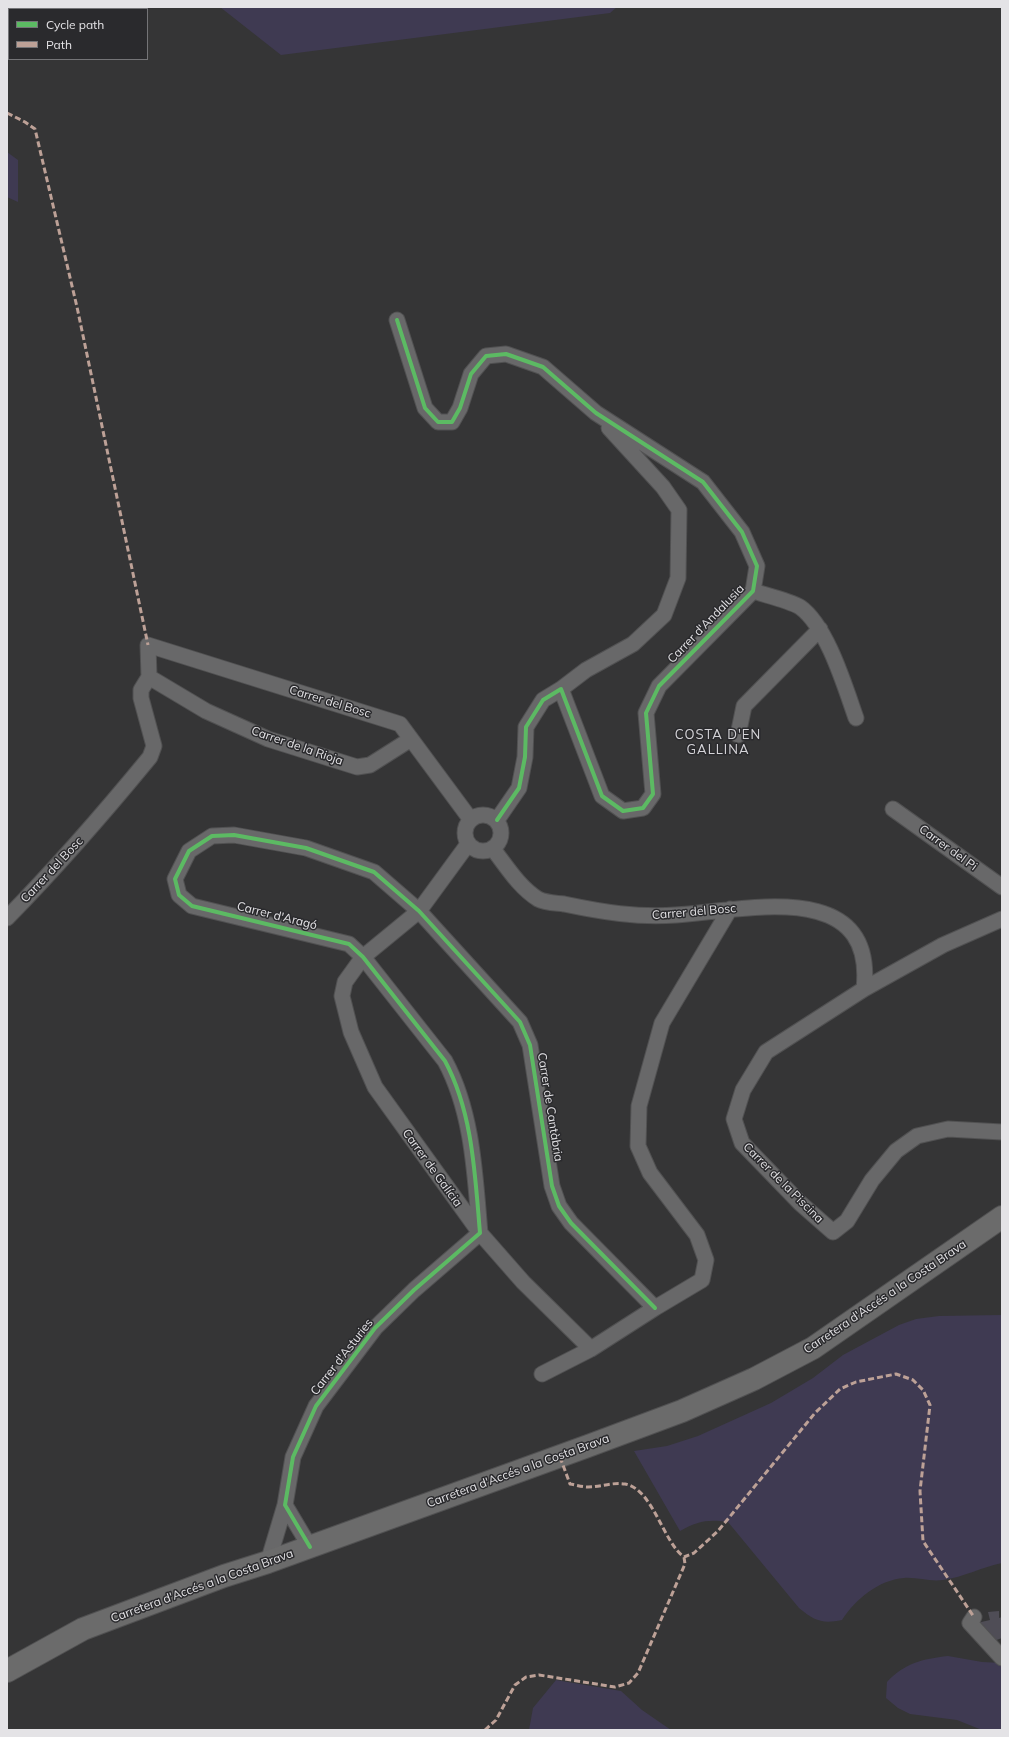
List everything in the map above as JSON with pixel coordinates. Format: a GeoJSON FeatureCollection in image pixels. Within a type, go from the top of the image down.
{"type":"FeatureCollection","features":[{"type":"Feature","properties":{"kind":"main road","name":"Carretera d'Accés a la Costa Brava"},"geometry":{"type":"LineString","coordinates":[[7,1671],[83,1629],[224,1576],[310,1547],[667,1416],[754,1378],[813,1348],[1002,1217]]}},
{"type":"Feature","properties":{"kind":"street","name":"Carrer d'Andalusia"},"geometry":{"type":"LineString","coordinates":[[397,320],[425,408],[438,422],[452,422],[460,408],[471,374],[486,356],[506,354],[543,367],[596,413],[703,482],[742,532],[757,566],[753,591],[659,686],[646,713],[653,794],[643,808],[623,811],[602,796],[561,689]]}},
{"type":"Feature","properties":{"kind":"street"},"geometry":{"type":"LineString","coordinates":[[496,820],[519,788],[525,757],[526,727],[543,700],[561,689],[586,670],[632,644],[664,615],[678,578],[679,510],[663,487],[596,413]]}},
{"type":"Feature","properties":{"kind":"street"},"geometry":{"type":"LineString","coordinates":[[753,591],[799,607],[820,629],[856,718]]}},
{"type":"Feature","properties":{"kind":"street"},"geometry":{"type":"LineString","coordinates":[[738,735],[744,706],[820,629]]}},
{"type":"Feature","properties":{"kind":"street","name":"Carrer del Bosc"},"geometry":{"type":"LineString","coordinates":[[7,918],[100,818],[150,757],[154,746],[141,698],[141,690],[149,677],[148,645],[400,724],[471,820]]}},
{"type":"Feature","properties":{"kind":"street","name":"Carrer de la Rioja"},"geometry":{"type":"LineString","coordinates":[[149,677],[206,711],[268,739],[357,766],[370,765],[410,738]]}},
{"type":"Feature","properties":{"kind":"street","name":"Carrer del Pi"},"geometry":{"type":"LineString","coordinates":[[893,809],[1002,887]]}},
{"type":"Feature","properties":{"kind":"street"},"geometry":{"type":"LineString","coordinates":[[484,815],[496,820],[502,835],[494,849],[480,852],[468,844],[465,831],[471,820],[484,815]]}},
{"type":"Feature","properties":{"kind":"street","name":"Carrer d'Aragó"},"geometry":{"type":"LineString","coordinates":[[419,911],[374,872],[306,848],[234,835],[212,836],[189,851],[175,879],[179,895],[192,906],[349,944],[363,957],[445,1061],[455,1080],[473,1152],[480,1234]]}},
{"type":"Feature","properties":{"kind":"street","name":"Carrer de Galícia"},"geometry":{"type":"LineString","coordinates":[[468,844],[419,911],[363,957],[345,982],[342,996],[351,1032],[375,1087],[480,1234],[523,1282],[591,1349]]}},
{"type":"Feature","properties":{"kind":"street","name":"Carrer del Bosc"},"geometry":{"type":"LineString","coordinates":[[494,849],[519,883],[539,899],[634,916],[676,915],[783,905],[812,909],[841,922],[857,938],[866,970],[864,988]]}},
{"type":"Feature","properties":{"kind":"street"},"geometry":{"type":"LineString","coordinates":[[542,1374],[591,1349],[702,1280],[706,1260],[697,1235],[650,1173],[638,1146],[639,1106],[662,1023],[730,909]]}},
{"type":"Feature","properties":{"kind":"street","name":"Carrer de Cantàbria"},"geometry":{"type":"LineString","coordinates":[[419,911],[520,1022],[530,1045],[552,1186],[559,1206],[571,1223],[655,1308]]}},
{"type":"Feature","properties":{"kind":"street","name":"Carrer de la Piscina"},"geometry":{"type":"LineString","coordinates":[[1002,920],[943,945],[864,988],[766,1052],[743,1090],[734,1119],[742,1143],[765,1168],[833,1232],[847,1221],[872,1180],[896,1151],[917,1136],[948,1129],[1002,1132]]}},
{"type":"Feature","properties":{"kind":"street","name":"Carrer d'Asturies"},"geometry":{"type":"LineString","coordinates":[[268,1562],[285,1505],[293,1457],[316,1406],[375,1328],[414,1290],[480,1234]]}},
{"type":"Feature","properties":{"kind":"street"},"geometry":{"type":"LineString","coordinates":[[285,1505],[310,1547]]}},
{"type":"Feature","properties":{"kind":"street"},"geometry":{"type":"LineString","coordinates":[[974,1617],[970,1623],[1002,1658]]}},
{"type":"Feature","properties":{"kind":"shaded area"},"geometry":{"type":"Polygon","coordinates":[[[220,7],[617,7],[610,13],[281,55],[220,7]]]}},
{"type":"Feature","properties":{"kind":"shaded area"},"geometry":{"type":"Polygon","coordinates":[[[7,152],[18,160],[18,202],[7,197],[7,152]]]}},
{"type":"Feature","properties":{"kind":"shaded area"},"geometry":{"type":"Polygon","coordinates":[[[1002,1315],[1002,1563],[958,1577],[943,1580],[904,1578],[894,1580],[876,1587],[860,1598],[842,1620],[829,1622],[814,1619],[799,1608],[728,1522],[703,1522],[692,1525],[680,1531],[634,1451],[667,1446],[698,1436],[771,1403],[813,1378],[843,1355],[899,1325],[916,1319],[939,1316],[1002,1315]]]}},
{"type":"Feature","properties":{"kind":"shaded area"},"geometry":{"type":"Polygon","coordinates":[[[948,1656],[982,1662],[1002,1663],[1002,1730],[982,1730],[957,1720],[910,1714],[898,1708],[886,1698],[887,1682],[900,1670],[914,1663],[948,1656]]]}},
{"type":"Feature","properties":{"kind":"shaded area"},"geometry":{"type":"Polygon","coordinates":[[[556,1680],[621,1691],[642,1710],[671,1730],[529,1730],[533,1708],[556,1680]]]}},
{"type":"Feature","properties":{"kind":"building"},"geometry":{"type":"Polygon","coordinates":[[[999,1611],[999,1618],[1002,1617],[1002,1638],[991,1642],[977,1623],[990,1620],[988,1612],[999,1611]]]}},
{"type":"Feature","properties":{"kind":"marked path"},"geometry":{"type":"LineString","coordinates":[[7,113],[35,129],[77,307],[148,645]]}},
{"type":"Feature","properties":{"kind":"marked path"},"geometry":{"type":"LineString","coordinates":[[560,1457],[570,1484],[588,1487],[625,1484],[635,1488],[643,1495],[670,1540],[684,1557],[694,1553],[718,1531],[815,1413],[840,1389],[856,1382],[896,1374],[913,1380],[923,1390],[930,1405],[920,1491],[923,1541],[974,1617]]}},
{"type":"Feature","properties":{"kind":"marked path"},"geometry":{"type":"LineString","coordinates":[[485,1730],[496,1720],[515,1685],[526,1677],[539,1675],[615,1687],[629,1683],[638,1673],[685,1564],[684,1557]]}},
{"type":"Feature","properties":{"kind":"cycle path"},"geometry":{"type":"LineString","coordinates":[[397,320],[425,408],[438,422],[452,422],[460,408],[471,374],[486,356],[506,354],[543,367],[596,413],[703,482],[742,532],[757,566],[753,591],[659,686],[646,713],[653,794],[643,808],[623,811],[602,796],[561,689],[543,700],[526,727],[525,757],[519,788],[497,820]]}},
{"type":"Feature","properties":{"kind":"cycle path"},"geometry":{"type":"LineString","coordinates":[[310,1547],[285,1505],[293,1457],[316,1406],[375,1328],[414,1290],[480,1233],[471,1145],[462,1102],[445,1061],[363,957],[349,944],[192,906],[179,895],[175,879],[189,851],[212,836],[234,835],[306,848],[374,872],[419,911],[520,1022],[530,1045],[552,1186],[559,1206],[571,1223],[655,1308]]}},
{"type":"Feature","properties":{"kind":"district","name":"COSTA D'EN GALLINA"},"geometry":{"type":"Point","coordinates":[718,742]}}]}
